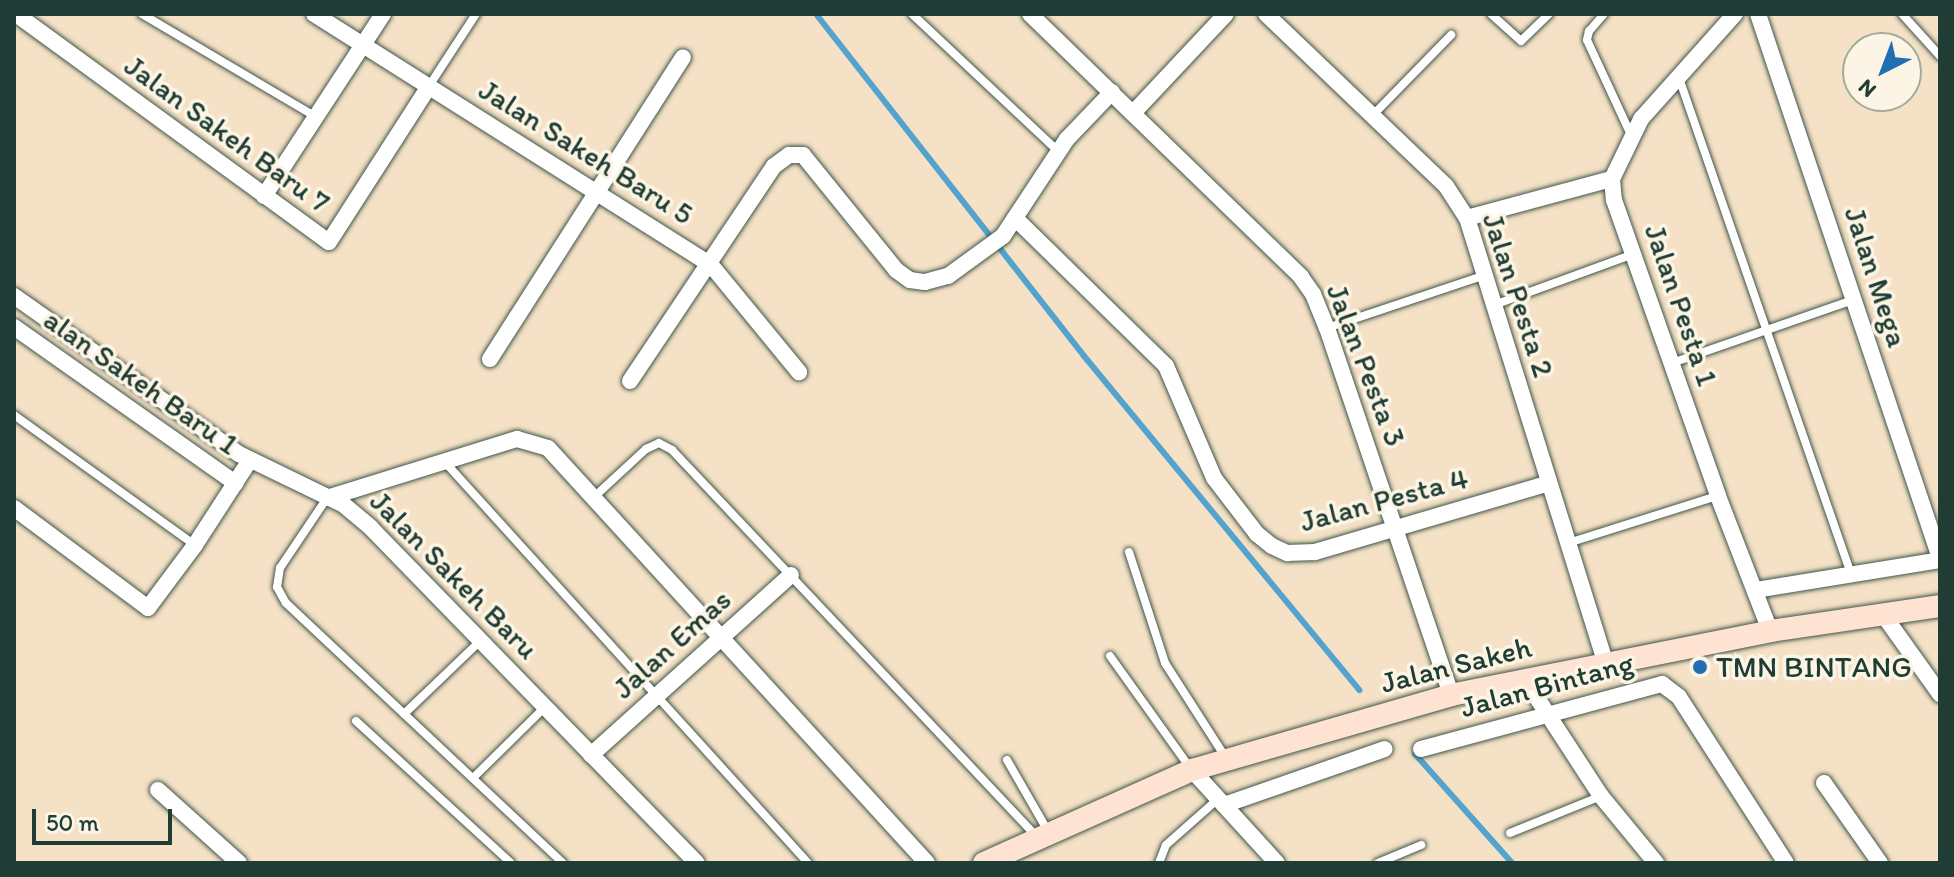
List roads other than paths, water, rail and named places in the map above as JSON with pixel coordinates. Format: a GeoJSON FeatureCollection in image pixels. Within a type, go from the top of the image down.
{"type":"FeatureCollection","features":[{"type":"Feature","properties":{"kind":"street","name":"Jalan Sakeh Baru 5"},"geometry":{"type":"LineString","coordinates":[[314,14],[711,265],[799,372]]}},
{"type":"Feature","properties":{"kind":"street"},"geometry":{"type":"LineString","coordinates":[[264,196],[383,14]]}},
{"type":"Feature","properties":{"kind":"street","name":"Jalan Pesta 3"},"geometry":{"type":"LineString","coordinates":[[1030,14],[1301,277],[1327,328],[1451,695]]}},
{"type":"Feature","properties":{"kind":"street"},"geometry":{"type":"LineString","coordinates":[[1134,112],[1226,14]]}},
{"type":"Feature","properties":{"kind":"street","name":"Jalan Pesta 2"},"geometry":{"type":"LineString","coordinates":[[1266,14],[1446,186],[1467,218],[1605,661]]}},
{"type":"Feature","properties":{"kind":"street"},"geometry":{"type":"LineString","coordinates":[[1467,218],[1612,179],[1641,119],[1735,14]]}},
{"type":"Feature","properties":{"kind":"street","name":"Jalan Mega"},"geometry":{"type":"LineString","coordinates":[[1758,14],[1940,559]]}},
{"type":"Feature","properties":{"kind":"street"},"geometry":{"type":"LineString","coordinates":[[14,35],[20,16]]}},
{"type":"Feature","properties":{"kind":"street","name":"Jalan Sakeh Baru 7"},"geometry":{"type":"LineString","coordinates":[[20,16],[325,240],[333,240],[429,86]]}},
{"type":"Feature","properties":{"kind":"street"},"geometry":{"type":"LineString","coordinates":[[490,359],[683,57]]}},
{"type":"Feature","properties":{"kind":"street"},"geometry":{"type":"LineString","coordinates":[[630,381],[711,265],[774,166],[789,155],[803,155],[896,270],[910,280],[925,282],[948,276],[1003,236],[1059,152],[1112,92]]}},
{"type":"Feature","properties":{"kind":"street","name":"Jalan Pesta 1"},"geometry":{"type":"LineString","coordinates":[[1612,179],[1614,200],[1718,496],[1770,631]]}},
{"type":"Feature","properties":{"kind":"street","name":"Jalan Pesta 4"},"geometry":{"type":"LineString","coordinates":[[1015,218],[1166,366],[1214,478],[1249,525],[1272,546],[1287,553],[1315,552],[1549,483]]}},
{"type":"Feature","properties":{"kind":"street","name":"Jalan Sakeh Baru"},"geometry":{"type":"LineString","coordinates":[[14,296],[250,460],[344,505],[371,528],[697,863]]}},
{"type":"Feature","properties":{"kind":"street","name":"alan Sakeh Baru 1"},"geometry":{"type":"LineString","coordinates":[[14,327],[235,483]]}},
{"type":"Feature","properties":{"kind":"street"},"geometry":{"type":"LineString","coordinates":[[327,498],[517,439],[534,441],[548,448],[927,863]]}},
{"type":"Feature","properties":{"kind":"street"},"geometry":{"type":"LineString","coordinates":[[14,508],[144,607],[151,605],[195,545],[250,460]]}},
{"type":"Feature","properties":{"kind":"street"},"geometry":{"type":"LineString","coordinates":[[1755,590],[1940,559]]}},
{"type":"Feature","properties":{"kind":"street","name":"Jalan Emas"},"geometry":{"type":"LineString","coordinates":[[591,755],[791,575]]}},
{"type":"Feature","properties":{"kind":"street","name":"Jalan Sakeh"},"geometry":{"type":"LineString","coordinates":[[984,863],[1011,858],[1044,836],[1192,770],[1451,695],[1605,661],[1770,631],[1940,606]]}},
{"type":"Feature","properties":{"kind":"street"},"geometry":{"type":"LineString","coordinates":[[1882,613],[1940,694]]}},
{"type":"Feature","properties":{"kind":"street"},"geometry":{"type":"LineString","coordinates":[[1524,678],[1601,796],[1656,863]]}},
{"type":"Feature","properties":{"kind":"street","name":"Jalan Bintang"},"geometry":{"type":"LineString","coordinates":[[1421,749],[1654,684],[1670,687],[1786,863]]}},
{"type":"Feature","properties":{"kind":"street"},"geometry":{"type":"LineString","coordinates":[[1221,802],[1385,749]]}},
{"type":"Feature","properties":{"kind":"street"},"geometry":{"type":"LineString","coordinates":[[1192,770],[1277,863]]}},
{"type":"Feature","properties":{"kind":"street"},"geometry":{"type":"LineString","coordinates":[[1824,783],[1880,863]]}},
{"type":"Feature","properties":{"kind":"street"},"geometry":{"type":"LineString","coordinates":[[158,790],[239,863]]}},
{"type":"Feature","properties":{"kind":"lane"},"geometry":{"type":"LineString","coordinates":[[142,14],[316,117]]}},
{"type":"Feature","properties":{"kind":"lane"},"geometry":{"type":"LineString","coordinates":[[429,86],[476,14]]}},
{"type":"Feature","properties":{"kind":"lane"},"geometry":{"type":"LineString","coordinates":[[912,14],[1059,152]]}},
{"type":"Feature","properties":{"kind":"lane"},"geometry":{"type":"LineString","coordinates":[[1491,14],[1521,41],[1549,14]]}},
{"type":"Feature","properties":{"kind":"lane"},"geometry":{"type":"LineString","coordinates":[[1604,14],[1589,31],[1587,40],[1633,140]]}},
{"type":"Feature","properties":{"kind":"lane"},"geometry":{"type":"LineString","coordinates":[[1902,14],[1940,56]]}},
{"type":"Feature","properties":{"kind":"lane"},"geometry":{"type":"LineString","coordinates":[[1373,115],[1451,35]]}},
{"type":"Feature","properties":{"kind":"lane"},"geometry":{"type":"LineString","coordinates":[[1679,77],[1851,574]]}},
{"type":"Feature","properties":{"kind":"lane"},"geometry":{"type":"LineString","coordinates":[[1494,305],[1633,254]]}},
{"type":"Feature","properties":{"kind":"lane"},"geometry":{"type":"LineString","coordinates":[[1327,328],[1485,275]]}},
{"type":"Feature","properties":{"kind":"lane"},"geometry":{"type":"LineString","coordinates":[[1672,363],[1854,300]]}},
{"type":"Feature","properties":{"kind":"lane"},"geometry":{"type":"LineString","coordinates":[[14,415],[195,545]]}},
{"type":"Feature","properties":{"kind":"lane"},"geometry":{"type":"LineString","coordinates":[[593,498],[646,449],[659,443],[672,450],[1044,836]]}},
{"type":"Feature","properties":{"kind":"lane"},"geometry":{"type":"LineString","coordinates":[[443,460],[808,863]]}},
{"type":"Feature","properties":{"kind":"lane"},"geometry":{"type":"LineString","coordinates":[[1568,543],[1718,496]]}},
{"type":"Feature","properties":{"kind":"lane"},"geometry":{"type":"LineString","coordinates":[[327,498],[280,568],[277,587],[286,603],[563,863]]}},
{"type":"Feature","properties":{"kind":"lane"},"geometry":{"type":"LineString","coordinates":[[1129,552],[1165,663],[1226,759]]}},
{"type":"Feature","properties":{"kind":"lane"},"geometry":{"type":"LineString","coordinates":[[404,714],[480,641]]}},
{"type":"Feature","properties":{"kind":"lane"},"geometry":{"type":"LineString","coordinates":[[1110,656],[1192,770]]}},
{"type":"Feature","properties":{"kind":"lane"},"geometry":{"type":"LineString","coordinates":[[473,778],[545,707]]}},
{"type":"Feature","properties":{"kind":"lane"},"geometry":{"type":"LineString","coordinates":[[356,721],[511,863]]}},
{"type":"Feature","properties":{"kind":"lane"},"geometry":{"type":"LineString","coordinates":[[1007,760],[1044,836]]}},
{"type":"Feature","properties":{"kind":"lane"},"geometry":{"type":"LineString","coordinates":[[1510,833],[1601,796]]}},
{"type":"Feature","properties":{"kind":"lane"},"geometry":{"type":"LineString","coordinates":[[1159,863],[1166,845],[1221,802]]}},
{"type":"Feature","properties":{"kind":"lane"},"geometry":{"type":"LineString","coordinates":[[1378,863],[1421,845]]}},
{"type":"Feature","properties":{"kind":"waterway"},"geometry":{"type":"LineString","coordinates":[[816,14],[1084,356],[1359,690]]}},
{"type":"Feature","properties":{"kind":"waterway"},"geometry":{"type":"LineString","coordinates":[[1415,754],[1512,863]]}},
{"type":"Feature","properties":{"kind":"place","name":"TMN BINTANG"},"geometry":{"type":"Point","coordinates":[1700,667]}}]}
